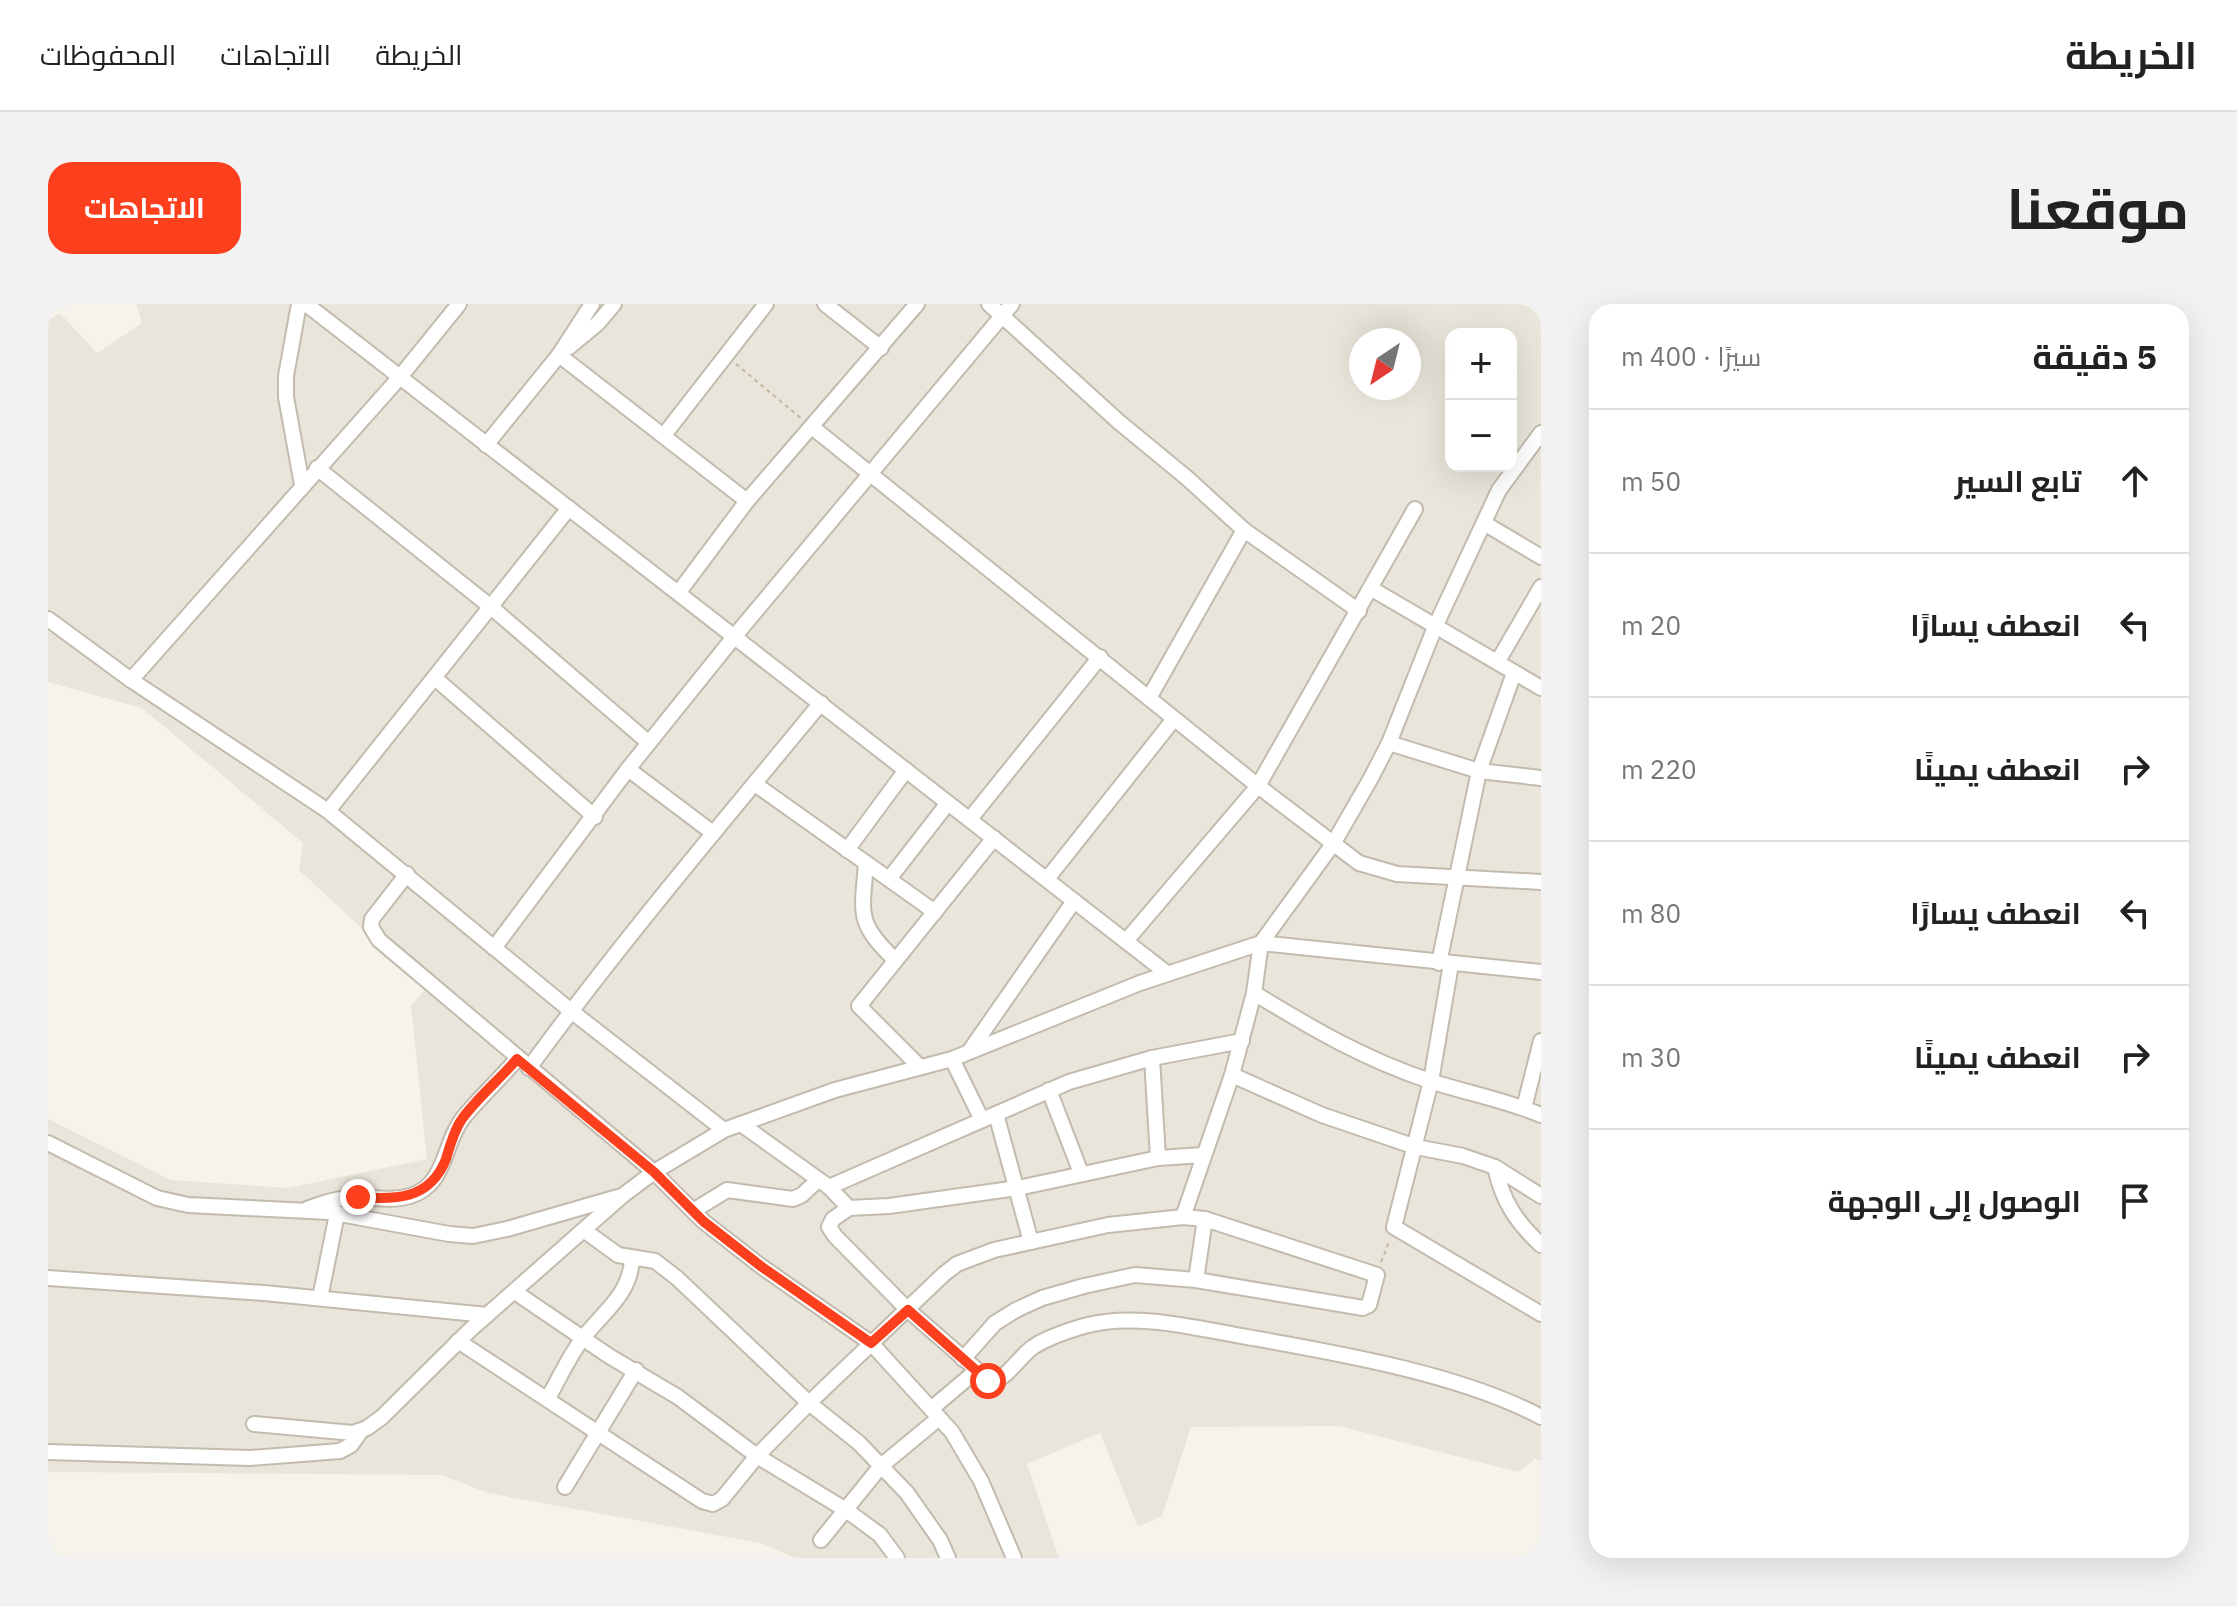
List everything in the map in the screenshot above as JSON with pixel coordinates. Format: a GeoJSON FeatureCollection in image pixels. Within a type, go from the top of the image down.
{"type":"FeatureCollection","features":[{"type":"Feature","properties":{"kind":"street"},"geometry":{"type":"LineString","coordinates":[[299,304],[286,376],[286,397],[302,485]]}},
{"type":"Feature","properties":{"kind":"street"},"geometry":{"type":"LineString","coordinates":[[306,304],[323,309],[400,377],[486,445],[1168,974]]}},
{"type":"Feature","properties":{"kind":"street"},"geometry":{"type":"LineString","coordinates":[[131,680],[400,377],[459,304]]}},
{"type":"Feature","properties":{"kind":"street"},"geometry":{"type":"LineString","coordinates":[[486,445],[559,355],[592,304]]}},
{"type":"Feature","properties":{"kind":"street"},"geometry":{"type":"LineString","coordinates":[[559,355],[598,323],[614,304]]}},
{"type":"Feature","properties":{"kind":"street"},"geometry":{"type":"LineString","coordinates":[[664,435],[766,304]]}},
{"type":"Feature","properties":{"kind":"street"},"geometry":{"type":"LineString","coordinates":[[825,304],[881,348]]}},
{"type":"Feature","properties":{"kind":"street"},"geometry":{"type":"LineString","coordinates":[[679,592],[747,501],[917,304]]}},
{"type":"Feature","properties":{"kind":"street"},"geometry":{"type":"LineString","coordinates":[[989,304],[1008,310],[1072,381],[1244,530],[1359,611]]}},
{"type":"Feature","properties":{"kind":"street"},"geometry":{"type":"LineString","coordinates":[[494,948],[628,769],[734,637],[1008,310]]}},
{"type":"Feature","properties":{"kind":"street"},"geometry":{"type":"LineString","coordinates":[[559,355],[747,501]]}},
{"type":"Feature","properties":{"kind":"street"},"geometry":{"type":"LineString","coordinates":[[812,427],[1258,786],[1359,863],[1397,874],[1541,882]]}},
{"type":"Feature","properties":{"kind":"street"},"geometry":{"type":"LineString","coordinates":[[1183,1217],[1242,1041],[1254,993],[1261,943],[1333,844],[1389,743],[1435,627],[1499,490],[1541,433]]}},
{"type":"Feature","properties":{"kind":"street"},"geometry":{"type":"LineString","coordinates":[[317,468],[491,607],[649,743]]}},
{"type":"Feature","properties":{"kind":"street"},"geometry":{"type":"LineString","coordinates":[[328,811],[569,508]]}},
{"type":"Feature","properties":{"kind":"street"},"geometry":{"type":"LineString","coordinates":[[1126,941],[1258,786],[1415,509]]}},
{"type":"Feature","properties":{"kind":"street"},"geometry":{"type":"LineString","coordinates":[[1484,523],[1541,557]]}},
{"type":"Feature","properties":{"kind":"street"},"geometry":{"type":"LineString","coordinates":[[1149,698],[1244,530]]}},
{"type":"Feature","properties":{"kind":"street"},"geometry":{"type":"LineString","coordinates":[[1498,661],[1541,587]]}},
{"type":"Feature","properties":{"kind":"street"},"geometry":{"type":"LineString","coordinates":[[1372,589],[1541,688]]}},
{"type":"Feature","properties":{"kind":"street"},"geometry":{"type":"LineString","coordinates":[[48,619],[131,680],[328,811],[571,1011],[724,1130]]}},
{"type":"Feature","properties":{"kind":"street"},"geometry":{"type":"LineString","coordinates":[[970,819],[1100,657]]}},
{"type":"Feature","properties":{"kind":"street"},"geometry":{"type":"LineString","coordinates":[[1514,673],[1479,771],[1457,877],[1431,1081],[1394,1227],[1541,1314]]}},
{"type":"Feature","properties":{"kind":"street"},"geometry":{"type":"LineString","coordinates":[[436,679],[595,817]]}},
{"type":"Feature","properties":{"kind":"street"},"geometry":{"type":"LineString","coordinates":[[303,1210],[329,1201],[358,1197],[409,1197],[423,1190],[444,1163],[461,1120],[523,1063],[571,1011],[821,703]]}},
{"type":"Feature","properties":{"kind":"street"},"geometry":{"type":"LineString","coordinates":[[1047,879],[1174,719]]}},
{"type":"Feature","properties":{"kind":"street"},"geometry":{"type":"LineString","coordinates":[[1389,743],[1479,771],[1541,778]]}},
{"type":"Feature","properties":{"kind":"street"},"geometry":{"type":"LineString","coordinates":[[628,769],[713,833]]}},
{"type":"Feature","properties":{"kind":"street"},"geometry":{"type":"LineString","coordinates":[[847,850],[906,770]]}},
{"type":"Feature","properties":{"kind":"street"},"geometry":{"type":"LineString","coordinates":[[755,784],[935,912]]}},
{"type":"Feature","properties":{"kind":"street"},"geometry":{"type":"LineString","coordinates":[[889,879],[948,803]]}},
{"type":"Feature","properties":{"kind":"street"},"geometry":{"type":"LineString","coordinates":[[920,1067],[859,1006],[994,838]]}},
{"type":"Feature","properties":{"kind":"street"},"geometry":{"type":"LineString","coordinates":[[866,863],[864,924],[872,938],[895,960]]}},
{"type":"Feature","properties":{"kind":"street"},"geometry":{"type":"LineString","coordinates":[[407,874],[372,919],[373,932],[654,1172],[693,1211],[762,1267],[871,1343],[952,1432],[981,1481],[1014,1558]]}},
{"type":"Feature","properties":{"kind":"street"},"geometry":{"type":"LineString","coordinates":[[971,1050],[1074,901]]}},
{"type":"Feature","properties":{"kind":"street"},"geometry":{"type":"LineString","coordinates":[[254,1424],[353,1433],[361,1431],[382,1417],[487,1315],[622,1196],[654,1172],[724,1130],[835,1090],[952,1059],[1168,974],[1261,943],[1541,972]]}},
{"type":"Feature","properties":{"kind":"street"},"geometry":{"type":"LineString","coordinates":[[1254,993],[1335,1043],[1431,1081],[1541,1115]]}},
{"type":"Feature","properties":{"kind":"street"},"geometry":{"type":"LineString","coordinates":[[693,1211],[727,1190],[793,1199],[1069,1082],[1152,1058],[1242,1041]]}},
{"type":"Feature","properties":{"kind":"street"},"geometry":{"type":"LineString","coordinates":[[1524,1108],[1541,1041]]}},
{"type":"Feature","properties":{"kind":"street"},"geometry":{"type":"LineString","coordinates":[[1152,1058],[1158,1158]]}},
{"type":"Feature","properties":{"kind":"street"},"geometry":{"type":"LineString","coordinates":[[952,1059],[989,1117],[1018,1188],[1031,1242]]}},
{"type":"Feature","properties":{"kind":"street"},"geometry":{"type":"LineString","coordinates":[[1232,1075],[1322,1115],[1416,1147],[1463,1156],[1495,1167],[1541,1196]]}},
{"type":"Feature","properties":{"kind":"street"},"geometry":{"type":"LineString","coordinates":[[1049,1090],[1081,1173]]}},
{"type":"Feature","properties":{"kind":"street"},"geometry":{"type":"LineString","coordinates":[[741,1124],[824,1184],[849,1208]]}},
{"type":"Feature","properties":{"kind":"street"},"geometry":{"type":"LineString","coordinates":[[48,1143],[157,1198],[188,1205],[337,1214],[449,1234],[473,1236],[622,1196]]}},
{"type":"Feature","properties":{"kind":"street"},"geometry":{"type":"LineString","coordinates":[[1203,1155],[1158,1158],[1018,1188],[889,1206],[849,1208],[833,1219],[830,1229],[908,1310],[976,1371],[995,1383],[1032,1348],[1052,1337],[1087,1325],[1119,1321],[1174,1324],[1306,1348],[1413,1373],[1471,1389],[1541,1417]]}},
{"type":"Feature","properties":{"kind":"street"},"geometry":{"type":"LineString","coordinates":[[1495,1167],[1508,1208],[1541,1245]]}},
{"type":"Feature","properties":{"kind":"street"},"geometry":{"type":"LineString","coordinates":[[320,1298],[337,1214]]}},
{"type":"Feature","properties":{"kind":"street"},"geometry":{"type":"LineString","coordinates":[[458,1341],[713,1504],[722,1499],[757,1456],[809,1403],[944,1274],[957,1264],[994,1250],[1108,1225],[1183,1217],[1205,1219],[1377,1275],[1369,1305],[1363,1308],[1196,1280],[1135,1275],[1042,1298],[1016,1310],[995,1323],[963,1359]]}},
{"type":"Feature","properties":{"kind":"street"},"geometry":{"type":"LineString","coordinates":[[1196,1280],[1205,1219]]}},
{"type":"Feature","properties":{"kind":"street"},"geometry":{"type":"LineString","coordinates":[[585,1231],[607,1249],[632,1258],[655,1261],[666,1269],[809,1403],[859,1443],[907,1493],[940,1540],[948,1558]]}},
{"type":"Feature","properties":{"kind":"street"},"geometry":{"type":"LineString","coordinates":[[548,1398],[582,1339],[624,1290],[630,1277],[632,1258]]}},
{"type":"Feature","properties":{"kind":"street"},"geometry":{"type":"LineString","coordinates":[[48,1278],[320,1298],[487,1315]]}},
{"type":"Feature","properties":{"kind":"street"},"geometry":{"type":"LineString","coordinates":[[515,1292],[582,1339],[678,1397],[757,1456],[846,1510],[880,1535],[897,1558]]}},
{"type":"Feature","properties":{"kind":"street"},"geometry":{"type":"LineString","coordinates":[[565,1487],[636,1370]]}},
{"type":"Feature","properties":{"kind":"street"},"geometry":{"type":"LineString","coordinates":[[821,1540],[881,1466],[976,1371]]}},
{"type":"Feature","properties":{"kind":"street"},"geometry":{"type":"LineString","coordinates":[[48,1452],[250,1458],[340,1451],[351,1445],[361,1431]]}},
{"type":"Feature","properties":{"kind":"path"},"geometry":{"type":"LineString","coordinates":[[725,354],[812,427]]}},
{"type":"Feature","properties":{"kind":"path"},"geometry":{"type":"LineString","coordinates":[[1377,1275],[1394,1227]]}},
{"type":"Feature","properties":{"kind":"shaded area"},"geometry":{"type":"Polygon","coordinates":[[[136,304],[1541,304],[1541,1461],[1535,1459],[1518,1472],[1339,1426],[1191,1427],[1162,1516],[1138,1527],[1100,1433],[1027,1464],[1059,1558],[795,1558],[760,1543],[488,1493],[442,1475],[48,1472],[48,1119],[171,1180],[288,1188],[427,1159],[411,1006],[426,988],[299,870],[303,843],[142,708],[48,682],[48,320],[60,313],[97,353],[142,323],[136,304]]]}},
{"type":"Feature","properties":{"kind":"route"},"geometry":{"type":"LineString","coordinates":[[358,1197],[409,1197],[423,1190],[444,1163],[461,1120],[517,1059],[654,1172],[703,1221],[816,1306],[871,1343],[908,1310],[988,1381]]}}]}
